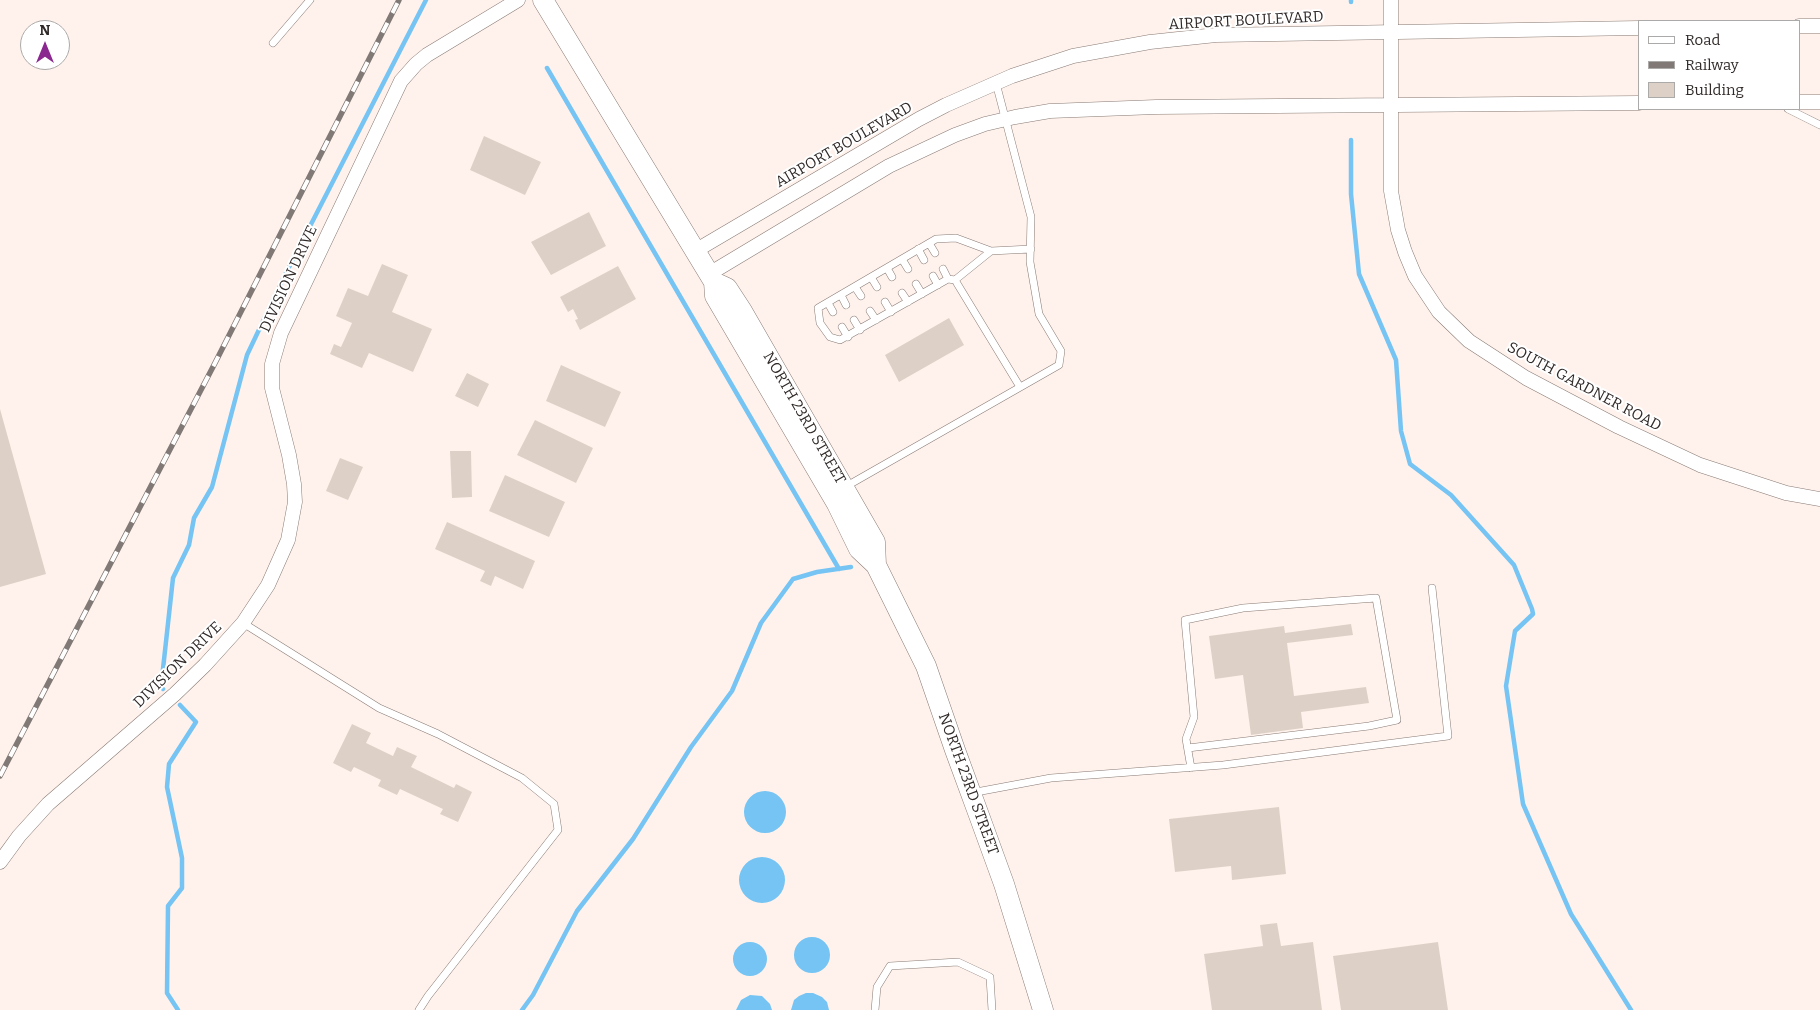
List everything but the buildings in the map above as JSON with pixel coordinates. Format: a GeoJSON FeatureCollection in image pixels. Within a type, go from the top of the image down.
{"type":"FeatureCollection","features":[{"type":"Feature","properties":{"kind":"main road","name":"NORTH 23RD STREET"},"geometry":{"type":"LineString","coordinates":[[543,0],[711,278],[715,296],[832,496],[859,549],[876,564],[926,666],[1004,884],[1043,1010]]}},
{"type":"Feature","properties":{"kind":"main road","name":"NORTH 23RD STREET"},"geometry":{"type":"LineString","coordinates":[[711,278],[727,288],[742,311],[844,487],[875,542],[876,564]]}},
{"type":"Feature","properties":{"kind":"street","name":"DIVISION DRIVE"},"geometry":{"type":"LineString","coordinates":[[0,862],[19,836],[48,804],[175,694],[205,665],[243,622],[268,585],[281,558],[292,523],[295,502],[289,455],[274,401],[271,379],[272,364],[281,333],[402,81],[416,64],[427,55],[518,0]]}},
{"type":"Feature","properties":{"kind":"street","name":"SOUTH GARDNER ROAD"},"geometry":{"type":"LineString","coordinates":[[1391,0],[1391,191],[1400,238],[1416,276],[1439,312],[1469,341],[1526,378],[1619,427],[1700,465],[1786,493],[1820,498]]}},
{"type":"Feature","properties":{"kind":"street"},"geometry":{"type":"LineString","coordinates":[[1800,26],[1820,26]]}},
{"type":"Feature","properties":{"kind":"street","name":"AIRPORT BOULEVARD"},"geometry":{"type":"LineString","coordinates":[[695,251],[919,119],[953,101],[1040,66],[1073,56],[1150,42],[1216,35],[1638,28]]}},
{"type":"Feature","properties":{"kind":"street"},"geometry":{"type":"LineString","coordinates":[[1800,102],[1820,102]]}},
{"type":"Feature","properties":{"kind":"street"},"geometry":{"type":"LineString","coordinates":[[711,278],[889,166],[955,135],[985,124],[1006,119],[1050,111],[1097,108],[1638,103]]}},
{"type":"Feature","properties":{"kind":"lane"},"geometry":{"type":"LineString","coordinates":[[273,43],[310,0]]}},
{"type":"Feature","properties":{"kind":"lane"},"geometry":{"type":"LineString","coordinates":[[844,487],[1059,365],[1061,351],[1039,314],[1030,262],[1031,217],[996,83]]}},
{"type":"Feature","properties":{"kind":"lane"},"geometry":{"type":"LineString","coordinates":[[1790,110],[1820,125]]}},
{"type":"Feature","properties":{"kind":"lane"},"geometry":{"type":"LineString","coordinates":[[991,251],[951,279],[848,337],[840,340],[830,337],[820,323],[818,308],[936,239],[956,238],[991,251],[1030,249]]}},
{"type":"Feature","properties":{"kind":"lane"},"geometry":{"type":"LineString","coordinates":[[929,243],[935,253]]}},
{"type":"Feature","properties":{"kind":"lane"},"geometry":{"type":"LineString","coordinates":[[918,249],[924,260]]}},
{"type":"Feature","properties":{"kind":"lane"},"geometry":{"type":"LineString","coordinates":[[902,259],[908,269]]}},
{"type":"Feature","properties":{"kind":"lane"},"geometry":{"type":"LineString","coordinates":[[887,268],[892,277]]}},
{"type":"Feature","properties":{"kind":"lane"},"geometry":{"type":"LineString","coordinates":[[943,269],[1020,387]]}},
{"type":"Feature","properties":{"kind":"lane"},"geometry":{"type":"LineString","coordinates":[[932,276],[938,285]]}},
{"type":"Feature","properties":{"kind":"lane"},"geometry":{"type":"LineString","coordinates":[[871,277],[877,287]]}},
{"type":"Feature","properties":{"kind":"lane"},"geometry":{"type":"LineString","coordinates":[[916,284],[922,294]]}},
{"type":"Feature","properties":{"kind":"lane"},"geometry":{"type":"LineString","coordinates":[[855,287],[861,296]]}},
{"type":"Feature","properties":{"kind":"lane"},"geometry":{"type":"LineString","coordinates":[[902,293],[908,302]]}},
{"type":"Feature","properties":{"kind":"lane"},"geometry":{"type":"LineString","coordinates":[[841,295],[846,305]]}},
{"type":"Feature","properties":{"kind":"lane"},"geometry":{"type":"LineString","coordinates":[[885,302],[891,312]]}},
{"type":"Feature","properties":{"kind":"lane"},"geometry":{"type":"LineString","coordinates":[[828,303],[833,312]]}},
{"type":"Feature","properties":{"kind":"lane"},"geometry":{"type":"LineString","coordinates":[[870,311],[876,320]]}},
{"type":"Feature","properties":{"kind":"lane"},"geometry":{"type":"LineString","coordinates":[[854,320],[860,330]]}},
{"type":"Feature","properties":{"kind":"lane"},"geometry":{"type":"LineString","coordinates":[[842,327],[848,337]]}},
{"type":"Feature","properties":{"kind":"lane"},"geometry":{"type":"LineString","coordinates":[[971,793],[1051,778],[1223,765],[1448,736],[1432,588]]}},
{"type":"Feature","properties":{"kind":"lane"},"geometry":{"type":"LineString","coordinates":[[1188,748],[1369,726],[1397,720],[1376,598],[1243,608],[1185,620],[1194,717],[1186,739],[1191,768]]}},
{"type":"Feature","properties":{"kind":"lane"},"geometry":{"type":"LineString","coordinates":[[243,622],[379,708],[438,734],[522,778],[554,804],[558,830],[419,1010]]}},
{"type":"Feature","properties":{"kind":"lane"},"geometry":{"type":"LineString","coordinates":[[875,1010],[877,987],[890,966],[958,962],[990,977],[992,1010]]}},
{"type":"Feature","properties":{"kind":"water"},"geometry":{"type":"Polygon","coordinates":[[[769,791],[777,794],[783,800],[786,812],[783,824],[777,830],[761,833],[753,830],[747,824],[744,808],[747,800],[753,794],[769,791]]]}},
{"type":"Feature","properties":{"kind":"water"},"geometry":{"type":"Polygon","coordinates":[[[762,857],[775,861],[781,867],[785,880],[781,893],[775,899],[762,903],[749,899],[743,893],[739,880],[743,867],[749,861],[762,857]]]}},
{"type":"Feature","properties":{"kind":"water"},"geometry":{"type":"Polygon","coordinates":[[[812,937],[819,938],[825,942],[829,948],[829,962],[825,968],[819,972],[812,973],[805,972],[799,968],[795,962],[794,955],[795,948],[799,942],[805,938],[812,937]]]}},
{"type":"Feature","properties":{"kind":"water"},"geometry":{"type":"Polygon","coordinates":[[[750,942],[762,947],[767,959],[762,971],[750,976],[738,971],[733,959],[738,947],[750,942]]]}},
{"type":"Feature","properties":{"kind":"water"},"geometry":{"type":"Polygon","coordinates":[[[806,993],[813,993],[822,997],[827,1002],[829,1010],[791,1010],[794,1000],[806,993]]]}},
{"type":"Feature","properties":{"kind":"water"},"geometry":{"type":"Polygon","coordinates":[[[750,995],[762,996],[770,1004],[772,1010],[736,1010],[741,1000],[750,995]]]}},
{"type":"Feature","properties":{"kind":"waterway"},"geometry":{"type":"LineString","coordinates":[[163,689],[161,687],[173,578],[189,545],[194,518],[212,487],[247,355],[285,275],[426,0]]}},
{"type":"Feature","properties":{"kind":"waterway"},"geometry":{"type":"LineString","coordinates":[[547,68],[839,569]]}},
{"type":"Feature","properties":{"kind":"waterway"},"geometry":{"type":"LineString","coordinates":[[1351,140],[1351,194],[1359,274],[1396,360],[1401,431],[1410,464],[1451,495],[1514,565],[1532,609],[1533,614],[1515,631],[1506,686],[1523,804],[1571,914],[1631,1010]]}},
{"type":"Feature","properties":{"kind":"waterway"},"geometry":{"type":"LineString","coordinates":[[522,1010],[533,995],[577,911],[633,839],[691,747],[732,691],[761,623],[793,579],[817,572],[851,567]]}},
{"type":"Feature","properties":{"kind":"waterway"},"geometry":{"type":"LineString","coordinates":[[178,1010],[167,993],[168,906],[182,888],[182,858],[167,787],[169,764],[196,722],[180,705]]}},
{"type":"Feature","properties":{"kind":"railway"},"geometry":{"type":"LineString","coordinates":[[0,776],[215,363],[399,0]]}}]}
